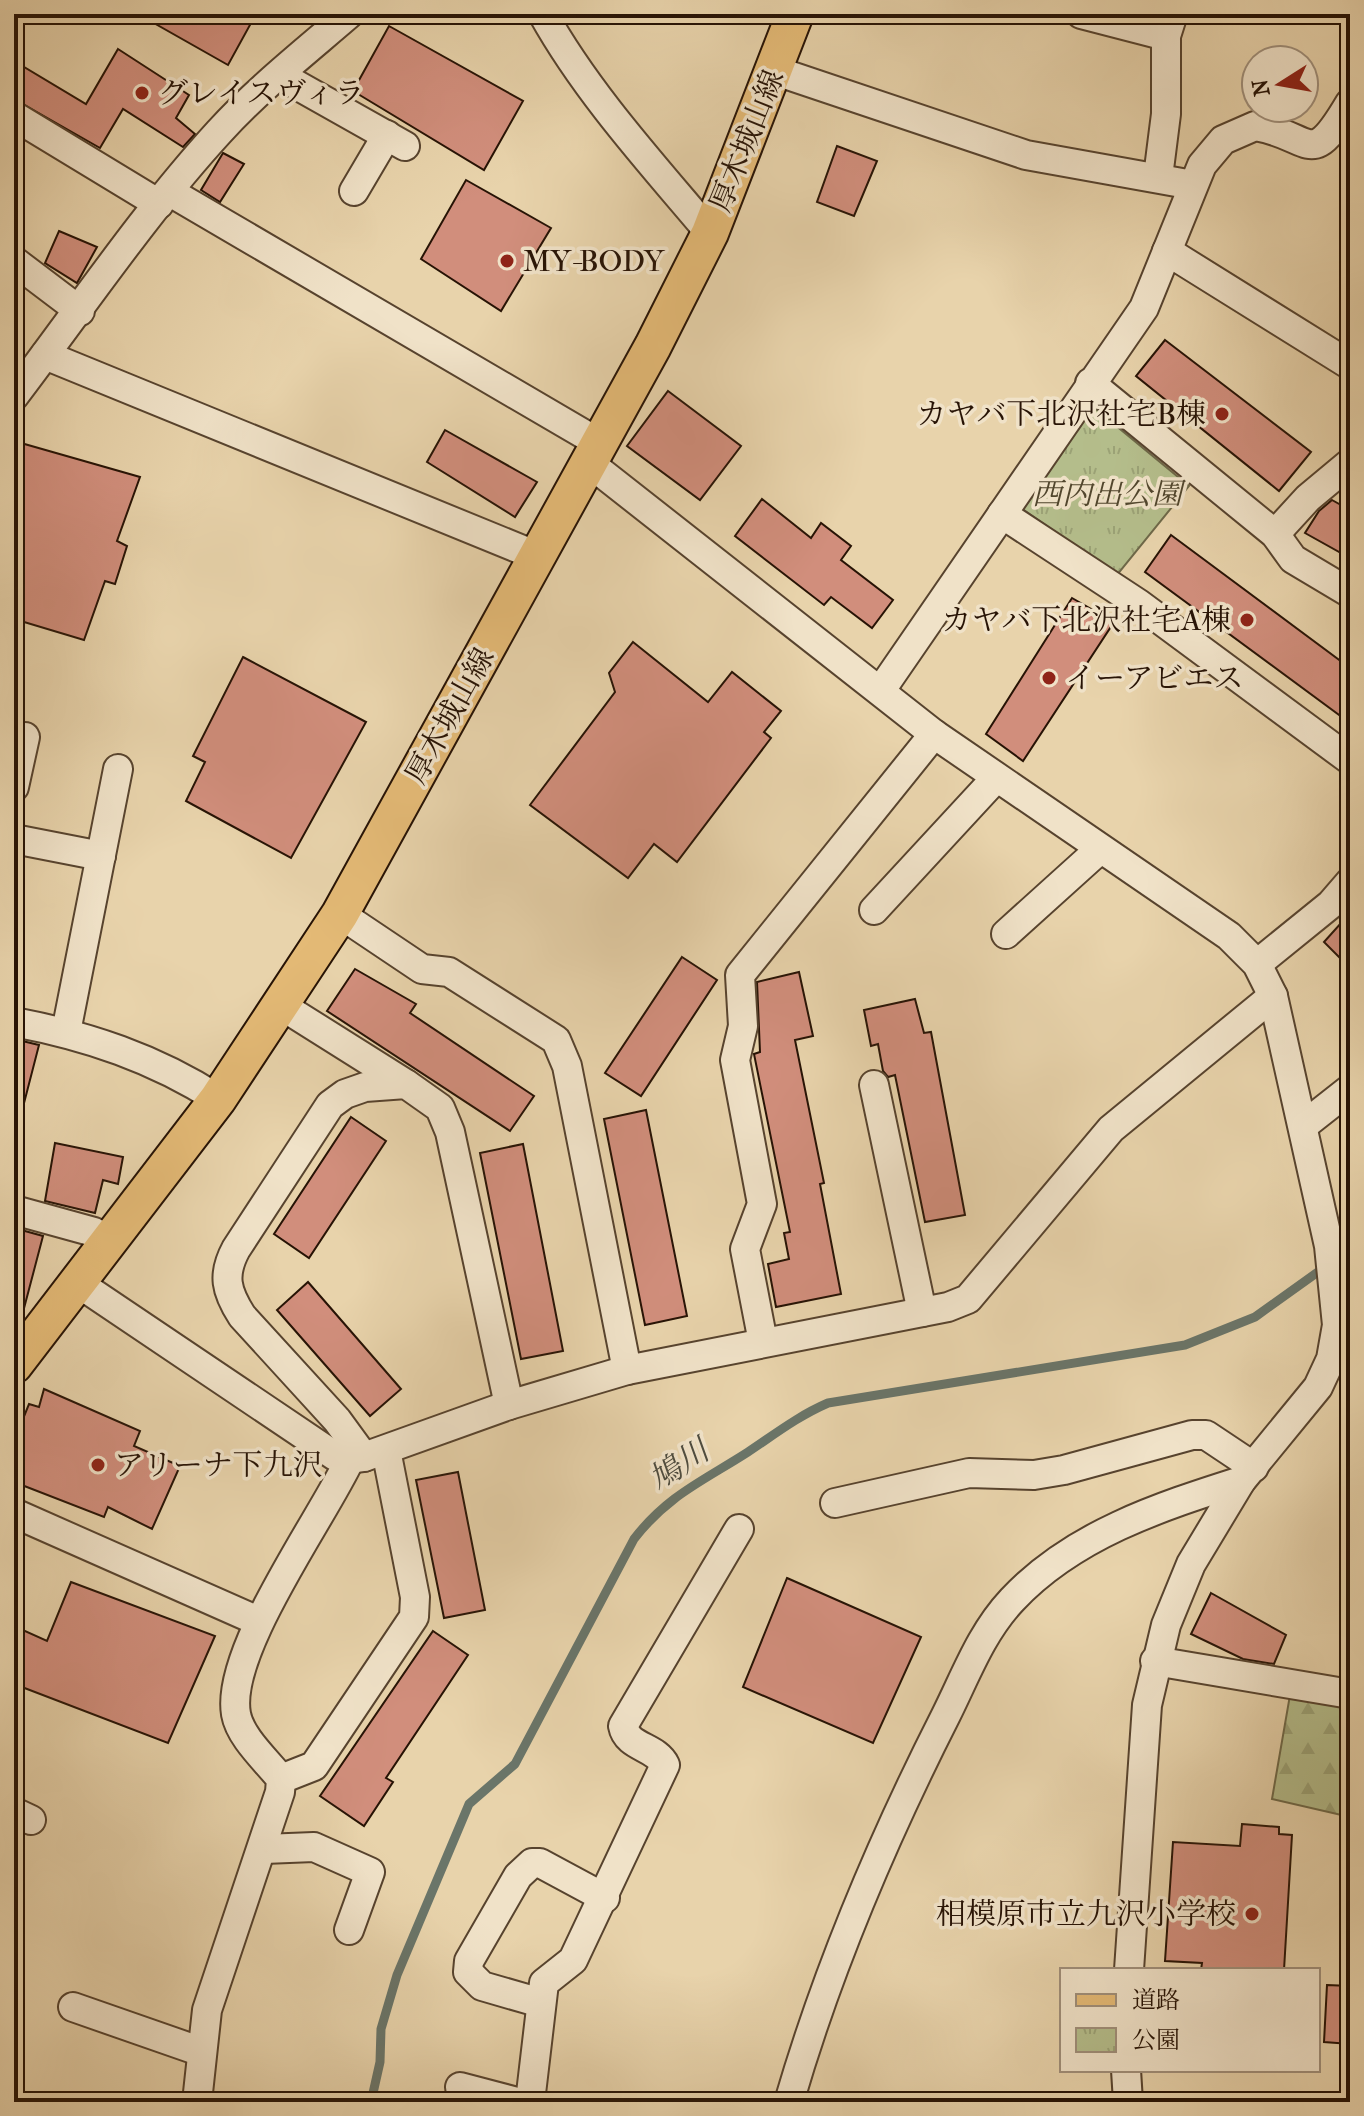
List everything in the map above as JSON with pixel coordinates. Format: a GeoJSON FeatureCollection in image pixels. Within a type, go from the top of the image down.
{"type":"FeatureCollection","features":[{"type":"Feature","properties":{"kind":"main road","name":"厚木城山線"},"geometry":{"type":"LineString","coordinates":[[14,1365],[218,1099],[340,914],[594,452],[710,233],[776,71],[795,14]]}},
{"type":"Feature","properties":{"kind":"street"},"geometry":{"type":"LineString","coordinates":[[14,396],[164,198],[218,133],[349,14]]}},
{"type":"Feature","properties":{"kind":"street"},"geometry":{"type":"LineString","coordinates":[[543,14],[558,42],[624,129],[710,233]]}},
{"type":"Feature","properties":{"kind":"street"},"geometry":{"type":"LineString","coordinates":[[1081,14],[1169,25],[1166,114],[1158,177]]}},
{"type":"Feature","properties":{"kind":"street"},"geometry":{"type":"LineString","coordinates":[[776,71],[1026,155],[1193,185]]}},
{"type":"Feature","properties":{"kind":"street"},"geometry":{"type":"LineString","coordinates":[[279,75],[396,140],[354,191]]}},
{"type":"Feature","properties":{"kind":"street"},"geometry":{"type":"LineString","coordinates":[[881,690],[1144,308],[1193,185],[1214,148],[1231,134],[1255,126],[1305,145],[1319,144],[1330,136],[1350,103]]}},
{"type":"Feature","properties":{"kind":"street"},"geometry":{"type":"LineString","coordinates":[[14,116],[164,198],[594,452],[934,734],[1099,850],[1215,925],[1257,964],[1273,996],[1329,1246],[1343,1325],[1318,1387],[1247,1474],[1191,1564],[1155,1661],[1142,1748],[1129,1968]]}},
{"type":"Feature","properties":{"kind":"street"},"geometry":{"type":"LineString","coordinates":[[1167,251],[1350,365]]}},
{"type":"Feature","properties":{"kind":"street"},"geometry":{"type":"LineString","coordinates":[[14,261],[80,311]]}},
{"type":"Feature","properties":{"kind":"street"},"geometry":{"type":"LineString","coordinates":[[45,355],[537,556]]}},
{"type":"Feature","properties":{"kind":"street"},"geometry":{"type":"LineString","coordinates":[[1090,383],[1275,534],[1293,559],[1350,593]]}},
{"type":"Feature","properties":{"kind":"street"},"geometry":{"type":"LineString","coordinates":[[1275,534],[1323,484],[1347,466]]}},
{"type":"Feature","properties":{"kind":"street"},"geometry":{"type":"LineString","coordinates":[[1002,514],[1139,604],[1350,760]]}},
{"type":"Feature","properties":{"kind":"street"},"geometry":{"type":"LineString","coordinates":[[763,1342],[745,1249],[762,1204],[735,1060],[743,1026],[740,975],[934,734]]}},
{"type":"Feature","properties":{"kind":"street"},"geometry":{"type":"LineString","coordinates":[[14,787],[25,737]]}},
{"type":"Feature","properties":{"kind":"street"},"geometry":{"type":"LineString","coordinates":[[66,1032],[118,769]]}},
{"type":"Feature","properties":{"kind":"street"},"geometry":{"type":"LineString","coordinates":[[878,893],[996,778]]}},
{"type":"Feature","properties":{"kind":"street"},"geometry":{"type":"LineString","coordinates":[[14,839],[101,856]]}},
{"type":"Feature","properties":{"kind":"street"},"geometry":{"type":"LineString","coordinates":[[1006,934],[1099,850]]}},
{"type":"Feature","properties":{"kind":"street"},"geometry":{"type":"LineString","coordinates":[[1257,964],[1331,904],[1350,882]]}},
{"type":"Feature","properties":{"kind":"street"},"geometry":{"type":"LineString","coordinates":[[340,914],[422,969],[449,972],[556,1040],[567,1066],[627,1370]]}},
{"type":"Feature","properties":{"kind":"street"},"geometry":{"type":"LineString","coordinates":[[78,1283],[335,1456],[367,1455],[509,1405],[627,1370],[922,1312],[968,1299],[1111,1129],[1273,996]]}},
{"type":"Feature","properties":{"kind":"street"},"geometry":{"type":"LineString","coordinates":[[282,1006],[440,1108],[450,1132],[509,1405]]}},
{"type":"Feature","properties":{"kind":"street"},"geometry":{"type":"LineString","coordinates":[[14,1022],[66,1032],[133,1053],[218,1099]]}},
{"type":"Feature","properties":{"kind":"street"},"geometry":{"type":"LineString","coordinates":[[281,1779],[314,1766],[414,1617],[415,1597],[367,1455],[242,1316],[230,1297],[225,1274],[236,1249],[330,1105],[365,1087],[406,1084]]}},
{"type":"Feature","properties":{"kind":"street"},"geometry":{"type":"LineString","coordinates":[[874,1085],[922,1312]]}},
{"type":"Feature","properties":{"kind":"street"},"geometry":{"type":"LineString","coordinates":[[1303,1126],[1350,1089]]}},
{"type":"Feature","properties":{"kind":"street"},"geometry":{"type":"LineString","coordinates":[[14,1210],[94,1232],[110,1243]]}},
{"type":"Feature","properties":{"kind":"street"},"geometry":{"type":"LineString","coordinates":[[835,1503],[861,1484],[969,1473],[1034,1475],[1064,1470],[1192,1435],[1206,1435],[1247,1474]]}},
{"type":"Feature","properties":{"kind":"street"},"geometry":{"type":"LineString","coordinates":[[281,1779],[236,1717],[239,1686],[258,1621],[367,1455]]}},
{"type":"Feature","properties":{"kind":"street"},"geometry":{"type":"LineString","coordinates":[[789,2102],[812,2021],[903,1799],[971,1659],[994,1624],[1012,1600],[1089,1541],[1129,1519],[1247,1474]]}},
{"type":"Feature","properties":{"kind":"street"},"geometry":{"type":"LineString","coordinates":[[14,1513],[258,1621]]}},
{"type":"Feature","properties":{"kind":"street"},"geometry":{"type":"LineString","coordinates":[[530,2102],[544,1983],[573,1960],[605,1898],[665,1765],[661,1757],[629,1739],[623,1726],[739,1529]]}},
{"type":"Feature","properties":{"kind":"street"},"geometry":{"type":"LineString","coordinates":[[1155,1661],[1350,1694]]}},
{"type":"Feature","properties":{"kind":"street"},"geometry":{"type":"LineString","coordinates":[[197,2102],[207,2010],[264,1849],[281,1779]]}},
{"type":"Feature","properties":{"kind":"street"},"geometry":{"type":"LineString","coordinates":[[264,1849],[314,1847],[370,1872],[349,1930]]}},
{"type":"Feature","properties":{"kind":"street"},"geometry":{"type":"LineString","coordinates":[[541,2003],[482,1986],[468,1972],[469,1961],[518,1876],[532,1863],[540,1863],[605,1898]]}},
{"type":"Feature","properties":{"kind":"street"},"geometry":{"type":"LineString","coordinates":[[73,2007],[202,2052]]}},
{"type":"Feature","properties":{"kind":"street"},"geometry":{"type":"LineString","coordinates":[[1126,2072],[1128,2102]]}},
{"type":"Feature","properties":{"kind":"street"},"geometry":{"type":"LineString","coordinates":[[460,2087],[517,2102]]}},
{"type":"Feature","properties":{"kind":"green space","name":"西内出公園"},"geometry":{"type":"Polygon","coordinates":[[[1092,406],[1189,486],[1117,575],[1021,508],[1092,406]]]}},
{"type":"Feature","properties":{"kind":"green space"},"geometry":{"type":"Polygon","coordinates":[[[1290,1695],[1350,1703],[1350,1817],[1272,1799],[1290,1695]]]}},
{"type":"Feature","properties":{"kind":"building"},"geometry":{"type":"Polygon","coordinates":[[[138,14],[256,14],[228,65],[138,14]]]}},
{"type":"Feature","properties":{"kind":"building"},"geometry":{"type":"Polygon","coordinates":[[[389,26],[523,101],[484,170],[353,91],[389,26]]]}},
{"type":"Feature","properties":{"kind":"building"},"geometry":{"type":"Polygon","coordinates":[[[118,49],[189,95],[176,118],[195,134],[183,147],[123,109],[100,148],[14,99],[14,61],[86,104],[118,49]]]}},
{"type":"Feature","properties":{"kind":"building"},"geometry":{"type":"Polygon","coordinates":[[[837,146],[877,161],[854,216],[817,202],[837,146]]]}},
{"type":"Feature","properties":{"kind":"building"},"geometry":{"type":"Polygon","coordinates":[[[223,153],[244,164],[220,202],[201,190],[223,153]]]}},
{"type":"Feature","properties":{"kind":"building"},"geometry":{"type":"Polygon","coordinates":[[[466,180],[551,228],[501,311],[421,259],[466,180]]]}},
{"type":"Feature","properties":{"kind":"building"},"geometry":{"type":"Polygon","coordinates":[[[59,231],[97,247],[77,283],[45,263],[59,231]]]}},
{"type":"Feature","properties":{"kind":"building","name":"カヤバ下北沢社宅B棟"},"geometry":{"type":"Polygon","coordinates":[[[1165,340],[1311,452],[1279,491],[1136,376],[1165,340]]]}},
{"type":"Feature","properties":{"kind":"building"},"geometry":{"type":"Polygon","coordinates":[[[668,391],[741,446],[700,500],[627,446],[668,391]]]}},
{"type":"Feature","properties":{"kind":"building"},"geometry":{"type":"Polygon","coordinates":[[[445,430],[537,482],[515,517],[427,462],[445,430]]]}},
{"type":"Feature","properties":{"kind":"building"},"geometry":{"type":"Polygon","coordinates":[[[14,441],[140,477],[117,541],[127,546],[115,584],[105,581],[84,640],[14,619],[14,441]]]}},
{"type":"Feature","properties":{"kind":"building"},"geometry":{"type":"Polygon","coordinates":[[[762,499],[811,538],[821,523],[851,546],[841,560],[893,600],[872,628],[831,597],[824,605],[735,536],[762,499]]]}},
{"type":"Feature","properties":{"kind":"building"},"geometry":{"type":"Polygon","coordinates":[[[1332,500],[1350,510],[1350,558],[1305,533],[1319,511],[1332,500]]]}},
{"type":"Feature","properties":{"kind":"building","name":"カヤバ下北沢社宅A棟"},"geometry":{"type":"Polygon","coordinates":[[[1171,535],[1350,668],[1350,723],[1145,572],[1171,535]]]}},
{"type":"Feature","properties":{"kind":"building","name":"イーアビエス"},"geometry":{"type":"Polygon","coordinates":[[[1072,598],[1114,622],[1023,761],[986,734],[1072,598]]]}},
{"type":"Feature","properties":{"kind":"building"},"geometry":{"type":"Polygon","coordinates":[[[633,642],[708,702],[732,672],[781,711],[764,732],[771,738],[677,862],[654,844],[628,878],[530,805],[615,692],[609,673],[633,642]]]}},
{"type":"Feature","properties":{"kind":"building"},"geometry":{"type":"Polygon","coordinates":[[[243,657],[366,722],[291,858],[186,801],[205,762],[193,756],[243,657]]]}},
{"type":"Feature","properties":{"kind":"building"},"geometry":{"type":"Polygon","coordinates":[[[1350,913],[1350,968],[1324,942],[1350,913]]]}},
{"type":"Feature","properties":{"kind":"building"},"geometry":{"type":"Polygon","coordinates":[[[682,957],[717,980],[641,1096],[605,1073],[682,957]]]}},
{"type":"Feature","properties":{"kind":"building"},"geometry":{"type":"Polygon","coordinates":[[[355,969],[416,1004],[410,1013],[534,1096],[510,1131],[327,1011],[355,969]]]}},
{"type":"Feature","properties":{"kind":"building"},"geometry":{"type":"Polygon","coordinates":[[[799,972],[813,1036],[795,1040],[824,1183],[820,1184],[841,1294],[776,1307],[768,1264],[789,1259],[784,1233],[790,1232],[754,1054],[760,1052],[757,982],[799,972]]]}},
{"type":"Feature","properties":{"kind":"building"},"geometry":{"type":"Polygon","coordinates":[[[915,999],[924,1033],[931,1032],[965,1215],[925,1222],[895,1075],[888,1077],[883,1071],[878,1044],[871,1046],[864,1010],[915,999]]]}},
{"type":"Feature","properties":{"kind":"building"},"geometry":{"type":"Polygon","coordinates":[[[14,1039],[39,1045],[22,1111],[14,1110],[14,1039]]]}},
{"type":"Feature","properties":{"kind":"building"},"geometry":{"type":"Polygon","coordinates":[[[646,1110],[687,1316],[645,1325],[604,1119],[646,1110]]]}},
{"type":"Feature","properties":{"kind":"building"},"geometry":{"type":"Polygon","coordinates":[[[351,1117],[386,1141],[309,1258],[274,1234],[351,1117]]]}},
{"type":"Feature","properties":{"kind":"building"},"geometry":{"type":"Polygon","coordinates":[[[55,1143],[123,1157],[118,1184],[103,1180],[95,1213],[45,1201],[55,1143]]]}},
{"type":"Feature","properties":{"kind":"building"},"geometry":{"type":"Polygon","coordinates":[[[523,1144],[563,1351],[521,1359],[480,1153],[523,1144]]]}},
{"type":"Feature","properties":{"kind":"building"},"geometry":{"type":"Polygon","coordinates":[[[14,1228],[43,1236],[22,1316],[14,1315],[14,1228]]]}},
{"type":"Feature","properties":{"kind":"building"},"geometry":{"type":"Polygon","coordinates":[[[308,1282],[401,1389],[370,1416],[277,1310],[308,1282]]]}},
{"type":"Feature","properties":{"kind":"building"},"geometry":{"type":"Polygon","coordinates":[[[44,1389],[140,1431],[134,1446],[180,1466],[152,1529],[108,1507],[104,1517],[14,1482],[14,1441],[29,1404],[39,1407],[44,1389]]]}},
{"type":"Feature","properties":{"kind":"building"},"geometry":{"type":"Polygon","coordinates":[[[458,1472],[485,1610],[444,1618],[416,1480],[458,1472]]]}},
{"type":"Feature","properties":{"kind":"building"},"geometry":{"type":"Polygon","coordinates":[[[787,1578],[921,1637],[873,1743],[743,1687],[787,1578]]]}},
{"type":"Feature","properties":{"kind":"building"},"geometry":{"type":"Polygon","coordinates":[[[71,1582],[215,1636],[168,1743],[14,1684],[14,1626],[47,1641],[71,1582]]]}},
{"type":"Feature","properties":{"kind":"building"},"geometry":{"type":"Polygon","coordinates":[[[1211,1593],[1286,1635],[1274,1664],[1243,1659],[1191,1634],[1211,1593]]]}},
{"type":"Feature","properties":{"kind":"building"},"geometry":{"type":"Polygon","coordinates":[[[433,1631],[468,1655],[386,1778],[393,1782],[364,1826],[320,1796],[433,1631]]]}},
{"type":"Feature","properties":{"kind":"building"},"geometry":{"type":"Polygon","coordinates":[[[1242,1824],[1279,1827],[1279,1834],[1292,1835],[1284,1968],[1201,1968],[1202,1963],[1165,1961],[1173,1842],[1240,1846],[1242,1824]]]}},
{"type":"Feature","properties":{"kind":"building"},"geometry":{"type":"Polygon","coordinates":[[[1327,1985],[1350,1986],[1350,2044],[1324,2042],[1327,1985]]]}},
{"type":"Feature","properties":{"kind":"waterway","name":"鳩川"},"geometry":{"type":"LineString","coordinates":[[371,2102],[380,2062],[381,2029],[397,1975],[469,1804],[515,1764],[634,1539],[660,1511],[687,1490],[828,1403],[1185,1345],[1255,1317],[1350,1249]]}},
{"type":"Feature","properties":{"kind":"place","name":"グレイスヴィラ"},"geometry":{"type":"Point","coordinates":[142,93]}},
{"type":"Feature","properties":{"kind":"place","name":"MY-BODY"},"geometry":{"type":"Point","coordinates":[507,261]}},
{"type":"Feature","properties":{"kind":"place","name":"カヤバ下北沢社宅B棟"},"geometry":{"type":"Point","coordinates":[1222,414]}},
{"type":"Feature","properties":{"kind":"place","name":"カヤバ下北沢社宅A棟"},"geometry":{"type":"Point","coordinates":[1247,620]}},
{"type":"Feature","properties":{"kind":"place","name":"イーアビエス"},"geometry":{"type":"Point","coordinates":[1049,678]}},
{"type":"Feature","properties":{"kind":"place","name":"アリーナ下九沢"},"geometry":{"type":"Point","coordinates":[98,1465]}},
{"type":"Feature","properties":{"kind":"place","name":"相模原市立九沢小学校"},"geometry":{"type":"Point","coordinates":[1252,1914]}}]}
